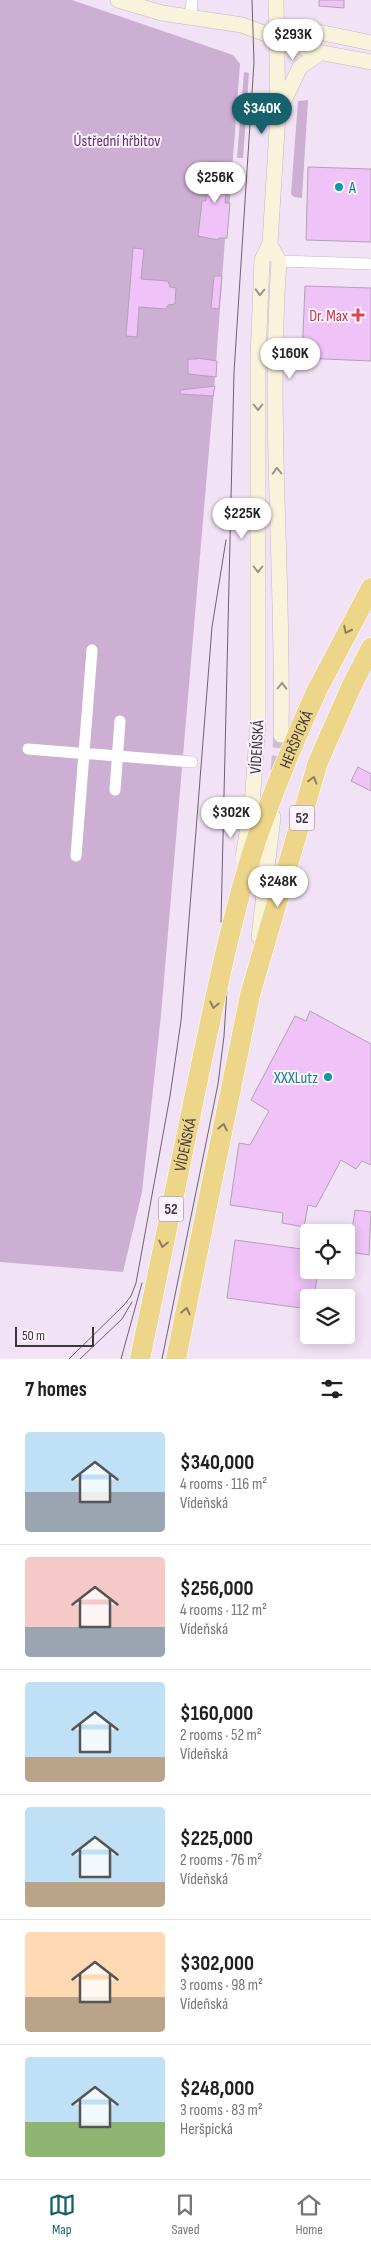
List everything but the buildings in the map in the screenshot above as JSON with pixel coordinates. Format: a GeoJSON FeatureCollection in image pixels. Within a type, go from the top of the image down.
{"type":"FeatureCollection","features":[{"type":"Feature","properties":{"kind":"highway","name":"HERŠPICKÁ"},"geometry":{"type":"LineString","coordinates":[[224,957],[257,839],[291,748],[317,690],[371,588]]}},
{"type":"Feature","properties":{"kind":"highway","name":"HERŠPICKÁ"},"geometry":{"type":"LineString","coordinates":[[250,995],[318,762],[352,684],[371,648]]}},
{"type":"Feature","properties":{"kind":"highway","name":"VÍDEŇSKÁ"},"geometry":{"type":"LineString","coordinates":[[140,1359],[224,957]]}},
{"type":"Feature","properties":{"kind":"highway","name":"52"},"geometry":{"type":"LineString","coordinates":[[176,1359],[250,995]]}},
{"type":"Feature","properties":{"kind":"main road","name":"VÍDEŇSKÁ"},"geometry":{"type":"LineString","coordinates":[[224,957],[228,920],[246,844],[252,804],[258,722],[258,358],[262,260],[270,245],[278,114],[276,0]]}},
{"type":"Feature","properties":{"kind":"main road"},"geometry":{"type":"LineString","coordinates":[[125,1],[162,13],[242,25],[276,36],[296,46],[320,53],[371,62]]}},
{"type":"Feature","properties":{"kind":"main road"},"geometry":{"type":"LineString","coordinates":[[276,36],[299,30],[309,30],[371,43]]}},
{"type":"Feature","properties":{"kind":"main road"},"geometry":{"type":"LineString","coordinates":[[278,114],[300,67],[320,53]]}},
{"type":"Feature","properties":{"kind":"main road"},"geometry":{"type":"LineString","coordinates":[[270,245],[279,261]]}},
{"type":"Feature","properties":{"kind":"main road","name":"VÍDEŇSKÁ"},"geometry":{"type":"LineString","coordinates":[[279,261],[274,407],[282,661],[281,735]]}},
{"type":"Feature","properties":{"kind":"main road"},"geometry":{"type":"LineString","coordinates":[[250,995],[262,919],[273,817]]}},
{"type":"Feature","properties":{"kind":"street"},"geometry":{"type":"LineString","coordinates":[[190,18],[192,0]]}},
{"type":"Feature","properties":{"kind":"street"},"geometry":{"type":"LineString","coordinates":[[279,261],[371,264]]}},
{"type":"Feature","properties":{"kind":"street"},"geometry":{"type":"LineString","coordinates":[[76,856],[88,754],[92,650]]}},
{"type":"Feature","properties":{"kind":"street"},"geometry":{"type":"LineString","coordinates":[[115,790],[120,721]]}},
{"type":"Feature","properties":{"kind":"street"},"geometry":{"type":"LineString","coordinates":[[28,749],[192,762]]}},
{"type":"Feature","properties":{"kind":"green space","name":"Ústřední hřbitov"},"geometry":{"type":"Polygon","coordinates":[[[0,0],[72,0],[233,55],[240,64],[161,1015],[142,1192],[123,1272],[0,1262],[0,0]]]}},
{"type":"Feature","properties":{"kind":"green space"},"geometry":{"type":"Polygon","coordinates":[[[244,72],[249,73],[243,158],[237,158],[244,72]]]}},
{"type":"Feature","properties":{"kind":"green space"},"geometry":{"type":"Polygon","coordinates":[[[308,100],[302,198],[294,197],[291,194],[298,101],[308,100]]]}},
{"type":"Feature","properties":{"kind":"tunnel"},"geometry":{"type":"LineString","coordinates":[[278,771],[281,735]]}},
{"type":"Feature","properties":{"kind":"tram line"},"geometry":{"type":"LineString","coordinates":[[221,922],[234,372],[254,62],[252,0]]}},
{"type":"Feature","properties":{"kind":"tram line"},"geometry":{"type":"LineString","coordinates":[[69,1359],[124,1305],[131,1296],[136,1283],[170,1096],[181,1021],[212,627],[226,540]]}},
{"type":"Feature","properties":{"kind":"tram line"},"geometry":{"type":"LineString","coordinates":[[162,1359],[218,1084],[227,989]]}},
{"type":"Feature","properties":{"kind":"tram line"},"geometry":{"type":"LineString","coordinates":[[121,1359],[142,1283]]}},
{"type":"Feature","properties":{"kind":"tram line"},"geometry":{"type":"LineString","coordinates":[[80,1359],[122,1319],[132,1302]]}},
{"type":"Feature","properties":{"kind":"place","name":"A"},"geometry":{"type":"Point","coordinates":[339,187]}},
{"type":"Feature","properties":{"kind":"place","name":"Dr. Max"},"geometry":{"type":"Point","coordinates":[358,315]}},
{"type":"Feature","properties":{"kind":"place","name":"XXXLutz"},"geometry":{"type":"Point","coordinates":[328,1077]}}]}
